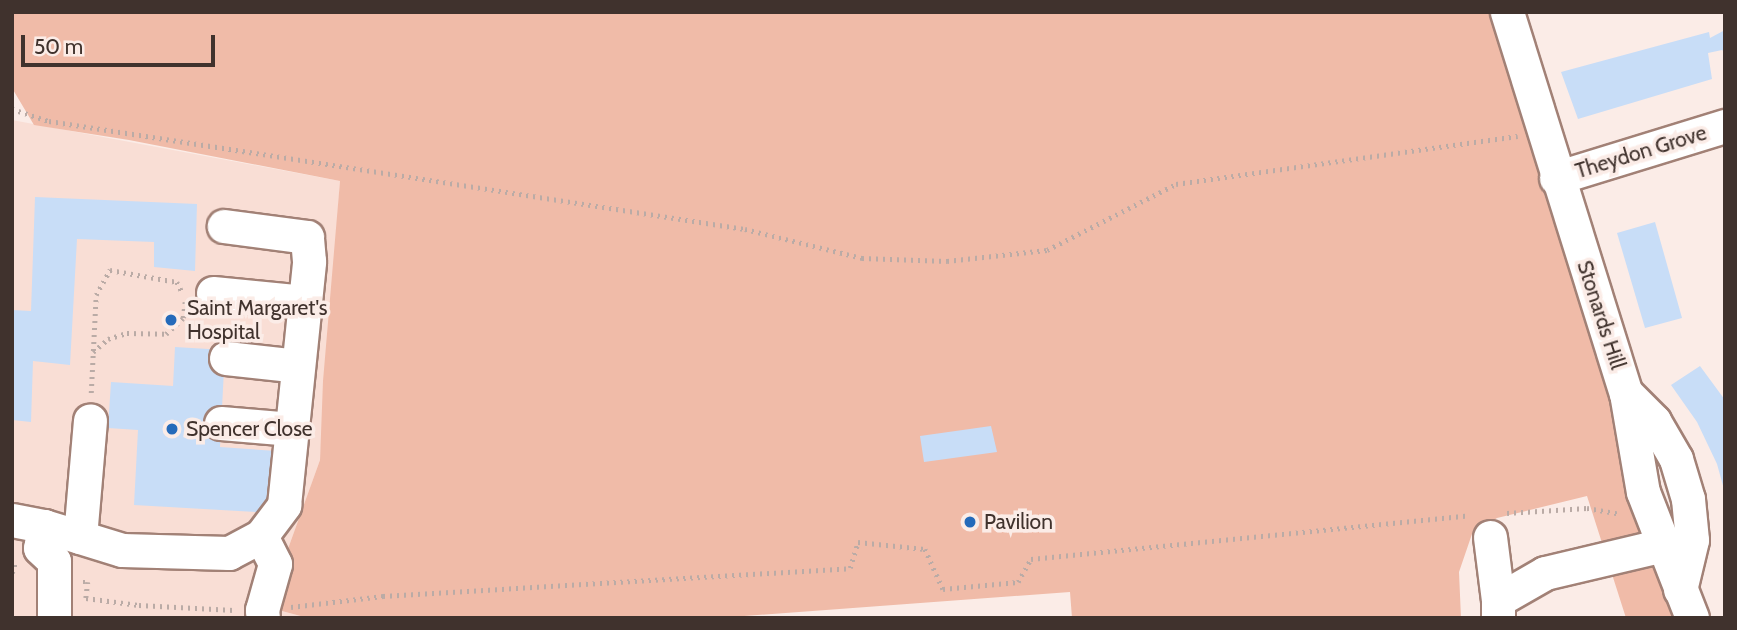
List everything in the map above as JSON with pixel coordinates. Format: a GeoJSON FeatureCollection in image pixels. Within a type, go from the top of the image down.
{"type":"FeatureCollection","features":[{"type":"Feature","properties":{"kind":"street","name":"Stonards Hill"},"geometry":{"type":"LineString","coordinates":[[1507,12],[1556,178],[1626,393],[1643,492],[1686,604]]}},
{"type":"Feature","properties":{"kind":"street","name":"Theydon Grove"},"geometry":{"type":"LineString","coordinates":[[1556,178],[1725,126]]}},
{"type":"Feature","properties":{"kind":"street"},"geometry":{"type":"LineString","coordinates":[[28,523],[122,550],[229,553],[261,536],[284,505],[309,261],[307,237],[224,226]]}},
{"type":"Feature","properties":{"kind":"street"},"geometry":{"type":"LineString","coordinates":[[213,293],[305,302]]}},
{"type":"Feature","properties":{"kind":"street"},"geometry":{"type":"LineString","coordinates":[[226,358],[298,366]]}},
{"type":"Feature","properties":{"kind":"street"},"geometry":{"type":"LineString","coordinates":[[1626,393],[1654,421],[1676,459],[1688,499],[1692,540],[1686,604]]}},
{"type":"Feature","properties":{"kind":"street"},"geometry":{"type":"LineString","coordinates":[[80,537],[90,420]]}},
{"type":"Feature","properties":{"kind":"street"},"geometry":{"type":"LineString","coordinates":[[221,423],[292,429]]}},
{"type":"Feature","properties":{"kind":"street"},"geometry":{"type":"LineString","coordinates":[[1491,521],[1498,609]]}},
{"type":"Feature","properties":{"kind":"street"},"geometry":{"type":"LineString","coordinates":[[28,523],[40,548],[54,561],[54,618]]}},
{"type":"Feature","properties":{"kind":"street"},"geometry":{"type":"LineString","coordinates":[[1498,609],[1545,573],[1658,530]]}},
{"type":"Feature","properties":{"kind":"street"},"geometry":{"type":"LineString","coordinates":[[261,536],[275,564],[262,614]]}},
{"type":"Feature","properties":{"kind":"path"},"geometry":{"type":"LineString","coordinates":[[12,109],[49,121],[746,229],[862,258],[947,261],[1047,250],[1177,184],[1543,133]]}},
{"type":"Feature","properties":{"kind":"path"},"geometry":{"type":"LineString","coordinates":[[90,420],[93,352],[96,295],[110,270],[177,282],[185,298],[183,318],[166,334],[127,333],[108,338],[93,352]]}},
{"type":"Feature","properties":{"kind":"path"},"geometry":{"type":"LineString","coordinates":[[54,580],[88,582],[86,598],[139,605],[262,614],[397,595],[850,568],[858,542],[925,549],[943,589],[1018,582],[1031,559],[1491,521],[1587,508],[1658,530]]}},
{"type":"Feature","properties":{"kind":"shaded area"},"geometry":{"type":"Polygon","coordinates":[[[12,12],[1506,12],[1682,618],[1626,618],[1587,496],[1497,518],[1472,534],[1459,572],[1461,618],[1072,618],[1070,592],[718,618],[308,618],[267,607],[320,460],[323,381],[340,181],[129,140],[34,125],[12,88],[12,12]]]}},
{"type":"Feature","properties":{"kind":"shaded area","name":"Saint Margaret's Hospital"},"geometry":{"type":"Polygon","coordinates":[[[12,120],[340,181],[320,460],[267,607],[308,618],[12,618],[12,120]]]}},
{"type":"Feature","properties":{"kind":"building"},"geometry":{"type":"Polygon","coordinates":[[[1725,30],[1725,52],[1722,50],[1708,53],[1712,79],[1578,119],[1561,72],[1709,32],[1710,38],[1725,30]]]}},
{"type":"Feature","properties":{"kind":"building"},"geometry":{"type":"Polygon","coordinates":[[[35,197],[197,204],[195,271],[154,267],[154,242],[77,239],[70,365],[33,361],[31,422],[12,420],[12,310],[31,311],[35,197]]]}},
{"type":"Feature","properties":{"kind":"building"},"geometry":{"type":"Polygon","coordinates":[[[1655,222],[1682,318],[1645,328],[1617,233],[1655,222]]]}},
{"type":"Feature","properties":{"kind":"building","name":"Spencer Close"},"geometry":{"type":"Polygon","coordinates":[[[175,347],[225,350],[220,447],[277,451],[273,513],[134,505],[138,430],[108,428],[111,382],[173,386],[175,347]]]}},
{"type":"Feature","properties":{"kind":"building"},"geometry":{"type":"Polygon","coordinates":[[[1700,366],[1725,400],[1725,493],[1717,464],[1697,422],[1671,385],[1700,366]]]}},
{"type":"Feature","properties":{"kind":"building"},"geometry":{"type":"Polygon","coordinates":[[[991,426],[997,452],[924,462],[920,436],[991,426]]]}},
{"type":"Feature","properties":{"kind":"place","name":"Saint Margaret's Hospital"},"geometry":{"type":"Point","coordinates":[171,320]}},
{"type":"Feature","properties":{"kind":"place","name":"Spencer Close"},"geometry":{"type":"Point","coordinates":[172,429]}},
{"type":"Feature","properties":{"kind":"place","name":"Pavilion"},"geometry":{"type":"Point","coordinates":[970,522]}}]}
